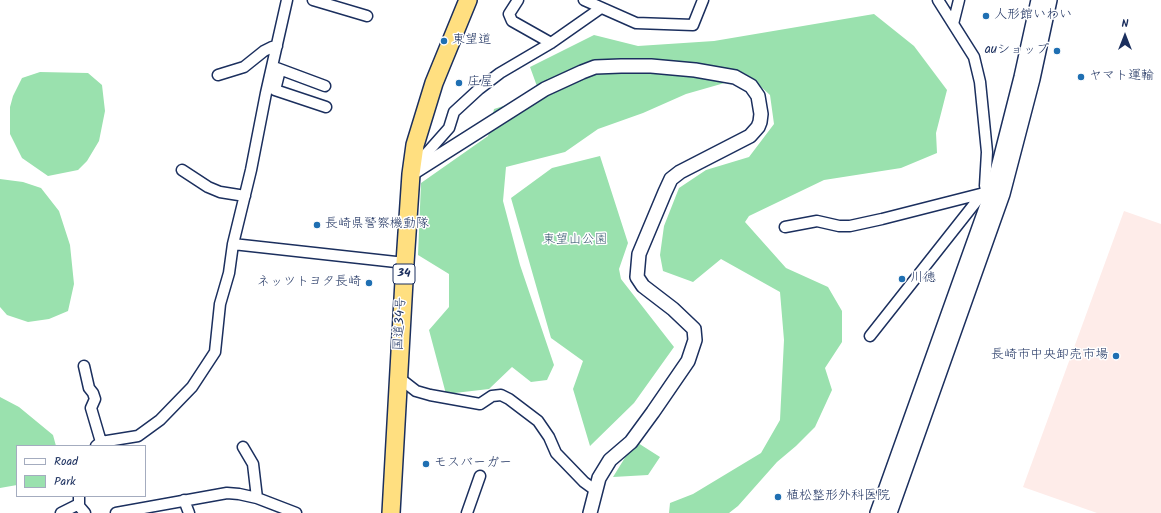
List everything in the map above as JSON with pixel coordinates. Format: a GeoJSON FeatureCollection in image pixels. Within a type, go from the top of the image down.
{"type":"FeatureCollection","features":[{"type":"Feature","properties":{"kind":"highway","name":"国道34号"},"geometry":{"type":"LineString","coordinates":[[391,513],[398,377],[412,168],[416,145],[434,82],[468,0]]}},
{"type":"Feature","properties":{"kind":"street"},"geometry":{"type":"LineString","coordinates":[[287,0],[277,46],[275,90],[326,107]]}},
{"type":"Feature","properties":{"kind":"street"},"geometry":{"type":"LineString","coordinates":[[314,0],[367,16]]}},
{"type":"Feature","properties":{"kind":"street"},"geometry":{"type":"LineString","coordinates":[[518,0],[509,14],[512,21],[551,43]]}},
{"type":"Feature","properties":{"kind":"street"},"geometry":{"type":"LineString","coordinates":[[584,0],[636,23],[693,25],[704,0]]}},
{"type":"Feature","properties":{"kind":"street"},"geometry":{"type":"LineString","coordinates":[[938,0],[974,57],[980,82],[987,152],[985,186],[987,192]]}},
{"type":"Feature","properties":{"kind":"street"},"geometry":{"type":"LineString","coordinates":[[953,24],[959,0]]}},
{"type":"Feature","properties":{"kind":"street"},"geometry":{"type":"LineString","coordinates":[[877,513],[987,192],[1021,76],[1038,0]]}},
{"type":"Feature","properties":{"kind":"street"},"geometry":{"type":"LineString","coordinates":[[890,513],[1003,194],[1033,79],[1050,0]]}},
{"type":"Feature","properties":{"kind":"street"},"geometry":{"type":"LineString","coordinates":[[412,168],[449,128],[454,112],[480,89],[500,73],[551,43],[601,8]]}},
{"type":"Feature","properties":{"kind":"street"},"geometry":{"type":"LineString","coordinates":[[218,75],[244,67],[264,51],[277,46]]}},
{"type":"Feature","properties":{"kind":"street"},"geometry":{"type":"LineString","coordinates":[[412,168],[545,88],[595,67],[651,66],[694,70],[735,77],[751,86],[758,96],[761,114],[760,122],[758,127],[750,136],[680,172],[671,179],[639,254],[637,277],[643,286],[673,309],[694,329],[695,340],[688,361],[653,412],[631,442],[610,460],[599,478],[590,513]]}},
{"type":"Feature","properties":{"kind":"street"},"geometry":{"type":"LineString","coordinates":[[276,68],[325,86]]}},
{"type":"Feature","properties":{"kind":"street"},"geometry":{"type":"LineString","coordinates":[[84,366],[89,388],[95,399],[91,408],[98,444],[138,436],[160,420],[174,406],[192,387],[204,370],[215,352],[220,304],[229,274],[233,244],[276,68]]}},
{"type":"Feature","properties":{"kind":"street"},"geometry":{"type":"LineString","coordinates":[[182,170],[208,187],[220,192],[245,196]]}},
{"type":"Feature","properties":{"kind":"street"},"geometry":{"type":"LineString","coordinates":[[785,227],[817,221],[839,226],[850,226],[987,192]]}},
{"type":"Feature","properties":{"kind":"street"},"geometry":{"type":"LineString","coordinates":[[870,336],[987,192]]}},
{"type":"Feature","properties":{"kind":"street"},"geometry":{"type":"LineString","coordinates":[[233,244],[405,263]]}},
{"type":"Feature","properties":{"kind":"street"},"geometry":{"type":"LineString","coordinates":[[398,377],[416,391],[430,395],[480,404],[492,396],[501,395],[509,398],[538,422],[549,437],[556,453],[584,482],[595,490]]}},
{"type":"Feature","properties":{"kind":"street"},"geometry":{"type":"LineString","coordinates":[[243,447],[253,464],[257,498]]}},
{"type":"Feature","properties":{"kind":"street"},"geometry":{"type":"LineString","coordinates":[[467,513],[480,476]]}},
{"type":"Feature","properties":{"kind":"street"},"geometry":{"type":"LineString","coordinates":[[116,513],[227,493],[257,498],[296,513]]}},
{"type":"Feature","properties":{"kind":"street"},"geometry":{"type":"LineString","coordinates":[[61,513],[79,500]]}},
{"type":"Feature","properties":{"kind":"street"},"geometry":{"type":"LineString","coordinates":[[79,500],[79,506],[85,513]]}},
{"type":"Feature","properties":{"kind":"street"},"geometry":{"type":"LineString","coordinates":[[184,500],[189,513]]}},
{"type":"Feature","properties":{"kind":"shaded area","name":"長崎市中央卸売市場"},"geometry":{"type":"Polygon","coordinates":[[[1124,211],[1161,224],[1161,513],[1097,513],[1023,487],[1124,211]]]}},
{"type":"Feature","properties":{"kind":"green space"},"geometry":{"type":"Polygon","coordinates":[[[874,14],[914,46],[947,90],[936,133],[937,153],[901,168],[824,180],[749,216],[745,222],[786,268],[828,287],[842,311],[842,342],[825,368],[832,390],[815,427],[777,462],[738,506],[729,513],[669,513],[670,503],[693,494],[761,453],[780,420],[784,340],[780,292],[721,259],[693,282],[663,271],[660,255],[664,226],[679,188],[706,170],[749,157],[774,124],[770,95],[749,76],[686,94],[643,113],[598,129],[565,152],[506,167],[503,201],[520,265],[554,365],[547,380],[531,382],[512,367],[489,389],[446,394],[429,330],[449,307],[449,274],[418,255],[421,183],[488,136],[494,109],[525,99],[538,89],[530,67],[594,35],[638,46],[714,41],[874,14]]]}},
{"type":"Feature","properties":{"kind":"green space"},"geometry":{"type":"Polygon","coordinates":[[[40,72],[88,73],[102,85],[105,111],[99,141],[87,161],[78,170],[48,176],[22,158],[10,134],[10,107],[13,96],[22,78],[40,72]]]}},
{"type":"Feature","properties":{"kind":"green space","name":"東望山公園"},"geometry":{"type":"Polygon","coordinates":[[[600,156],[628,243],[619,269],[621,279],[674,347],[634,403],[590,446],[573,389],[583,361],[551,338],[511,198],[552,168],[600,156]]]}},
{"type":"Feature","properties":{"kind":"green space"},"geometry":{"type":"Polygon","coordinates":[[[0,179],[23,182],[41,188],[59,211],[70,245],[74,284],[68,311],[49,319],[28,322],[7,315],[0,307],[0,179]]]}},
{"type":"Feature","properties":{"kind":"green space"},"geometry":{"type":"Polygon","coordinates":[[[0,397],[19,407],[53,435],[56,445],[16,445],[16,485],[0,488],[0,397]]]}},
{"type":"Feature","properties":{"kind":"green space"},"geometry":{"type":"Polygon","coordinates":[[[638,443],[660,457],[648,475],[613,477],[626,456],[638,443]]]}},
{"type":"Feature","properties":{"kind":"place","name":"人形館いわい"},"geometry":{"type":"Point","coordinates":[986,16]}},
{"type":"Feature","properties":{"kind":"place","name":"東望道"},"geometry":{"type":"Point","coordinates":[444,41]}},
{"type":"Feature","properties":{"kind":"place","name":"auショップ"},"geometry":{"type":"Point","coordinates":[1057,51]}},
{"type":"Feature","properties":{"kind":"place","name":"ヤマト運輸"},"geometry":{"type":"Point","coordinates":[1081,77]}},
{"type":"Feature","properties":{"kind":"place","name":"庄屋"},"geometry":{"type":"Point","coordinates":[459,83]}},
{"type":"Feature","properties":{"kind":"place","name":"長崎県警察機動隊"},"geometry":{"type":"Point","coordinates":[317,225]}},
{"type":"Feature","properties":{"kind":"place","name":"川徳"},"geometry":{"type":"Point","coordinates":[902,279]}},
{"type":"Feature","properties":{"kind":"place","name":"ネッツトヨタ長崎"},"geometry":{"type":"Point","coordinates":[369,283]}},
{"type":"Feature","properties":{"kind":"place","name":"長崎市中央卸売市場"},"geometry":{"type":"Point","coordinates":[1116,356]}},
{"type":"Feature","properties":{"kind":"place","name":"モスバーガー"},"geometry":{"type":"Point","coordinates":[426,464]}},
{"type":"Feature","properties":{"kind":"place","name":"植松整形外科医院"},"geometry":{"type":"Point","coordinates":[778,497]}}]}
